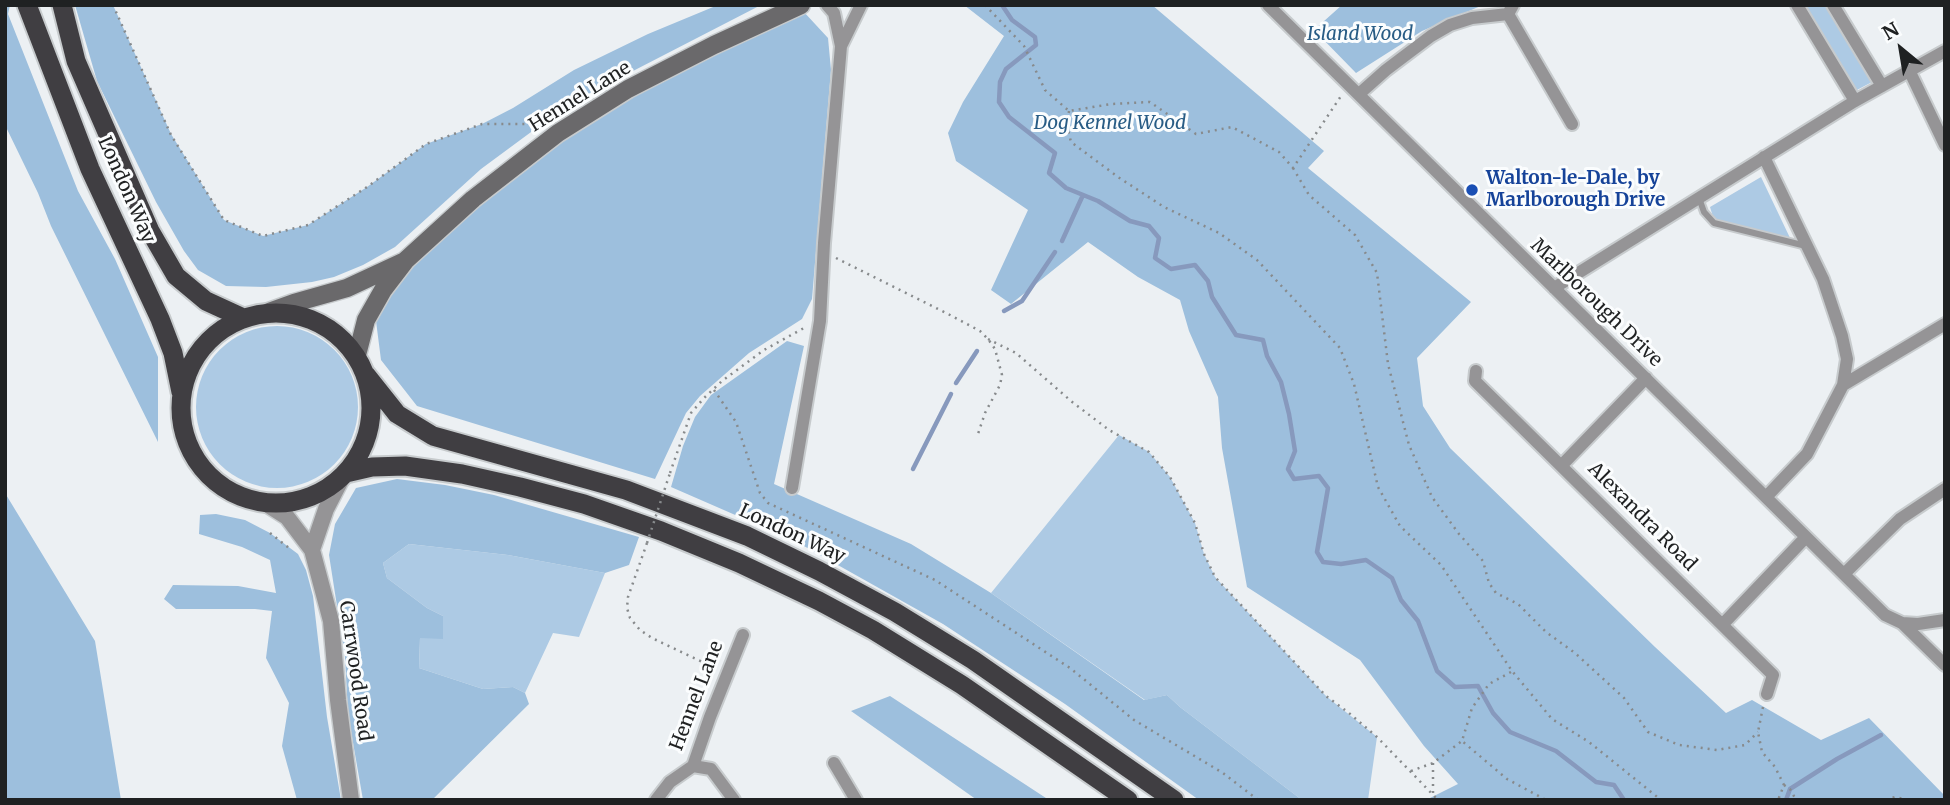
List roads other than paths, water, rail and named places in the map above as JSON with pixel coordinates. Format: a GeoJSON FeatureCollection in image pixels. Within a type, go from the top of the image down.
{"type":"FeatureCollection","features":[{"type":"Feature","properties":{"kind":"highway","name":"London Way"},"geometry":{"type":"LineString","coordinates":[[27,5],[90,169],[160,319],[173,353],[181,393]]}},
{"type":"Feature","properties":{"kind":"highway","name":"London Way"},"geometry":{"type":"LineString","coordinates":[[62,5],[76,61],[150,231],[176,276],[206,301],[243,318]]}},
{"type":"Feature","properties":{"kind":"highway"},"geometry":{"type":"LineString","coordinates":[[270,312],[295,314],[319,322],[340,336],[357,355],[366,375],[371,424],[362,450],[344,475],[320,493],[293,502],[265,503],[240,496],[218,484],[200,466],[187,443],[181,418],[181,393],[189,368],[202,347],[221,330],[243,318],[270,312]]}},
{"type":"Feature","properties":{"kind":"highway","name":"London Way"},"geometry":{"type":"LineString","coordinates":[[366,375],[397,414],[433,436],[638,494],[747,537],[820,570],[973,660],[1174,800]]}},
{"type":"Feature","properties":{"kind":"highway"},"geometry":{"type":"LineString","coordinates":[[344,475],[372,467],[405,466],[462,474],[520,487],[622,518],[739,563],[820,601],[873,630],[962,685],[1128,800]]}},
{"type":"Feature","properties":{"kind":"main road","name":"Hennel Lane"},"geometry":{"type":"LineString","coordinates":[[357,355],[366,320],[383,290],[406,260],[473,199],[558,133],[640,83],[801,5]]}},
{"type":"Feature","properties":{"kind":"main road","name":"Hennel Lane"},"geometry":{"type":"LineString","coordinates":[[270,312],[347,288],[406,260]]}},
{"type":"Feature","properties":{"kind":"street"},"geometry":{"type":"LineString","coordinates":[[792,488],[820,321],[841,46],[834,13],[827,5]]}},
{"type":"Feature","properties":{"kind":"street"},"geometry":{"type":"LineString","coordinates":[[841,46],[861,5]]}},
{"type":"Feature","properties":{"kind":"street"},"geometry":{"type":"LineString","coordinates":[[1797,5],[1855,101]]}},
{"type":"Feature","properties":{"kind":"street"},"geometry":{"type":"LineString","coordinates":[[1833,5],[1882,86]]}},
{"type":"Feature","properties":{"kind":"street","name":"Marlborough Drive"},"geometry":{"type":"LineString","coordinates":[[1272,7],[1885,615],[1902,623],[1945,665]]}},
{"type":"Feature","properties":{"kind":"street"},"geometry":{"type":"LineString","coordinates":[[1359,94],[1386,70],[1450,25],[1511,10],[1572,124]]}},
{"type":"Feature","properties":{"kind":"street"},"geometry":{"type":"LineString","coordinates":[[1553,288],[1855,101],[1945,51]]}},
{"type":"Feature","properties":{"kind":"street"},"geometry":{"type":"LineString","coordinates":[[1909,70],[1945,145]]}},
{"type":"Feature","properties":{"kind":"street"},"geometry":{"type":"LineString","coordinates":[[1764,157],[1823,279],[1847,359],[1843,385],[1807,454],[1767,496]]}},
{"type":"Feature","properties":{"kind":"street"},"geometry":{"type":"LineString","coordinates":[[1843,385],[1945,324]]}},
{"type":"Feature","properties":{"kind":"street","name":"Alexandra Road"},"geometry":{"type":"LineString","coordinates":[[1476,371],[1475,381],[1773,675],[1767,694]]}},
{"type":"Feature","properties":{"kind":"street"},"geometry":{"type":"LineString","coordinates":[[1562,465],[1646,378]]}},
{"type":"Feature","properties":{"kind":"street"},"geometry":{"type":"LineString","coordinates":[[312,550],[326,509],[344,475]]}},
{"type":"Feature","properties":{"kind":"street"},"geometry":{"type":"LineString","coordinates":[[1845,573],[1900,519],[1945,489]]}},
{"type":"Feature","properties":{"kind":"street","name":"Carrwood Road"},"geometry":{"type":"LineString","coordinates":[[265,503],[287,517],[312,550],[331,621],[351,800]]}},
{"type":"Feature","properties":{"kind":"street"},"geometry":{"type":"LineString","coordinates":[[1723,624],[1806,537]]}},
{"type":"Feature","properties":{"kind":"street"},"geometry":{"type":"LineString","coordinates":[[1902,623],[1918,624],[1945,620]]}},
{"type":"Feature","properties":{"kind":"street","name":"Hennel Lane"},"geometry":{"type":"LineString","coordinates":[[656,800],[670,782],[693,766],[743,635]]}},
{"type":"Feature","properties":{"kind":"street"},"geometry":{"type":"LineString","coordinates":[[835,763],[856,800]]}},
{"type":"Feature","properties":{"kind":"street"},"geometry":{"type":"LineString","coordinates":[[693,766],[711,769],[734,800]]}},
{"type":"Feature","properties":{"kind":"lane"},"geometry":{"type":"LineString","coordinates":[[1699,197],[1708,219],[1714,223],[1808,247]]}},
{"type":"Feature","properties":{"kind":"waterway"},"geometry":{"type":"LineString","coordinates":[[1002,5],[1012,20],[1035,37],[1036,45],[1006,69],[1000,82],[999,102],[1009,117],[1055,153],[1049,173],[1066,188],[1098,201],[1130,221],[1149,226],[1159,238],[1155,258],[1171,269],[1195,265],[1208,281],[1212,297],[1236,335],[1263,340],[1267,356],[1281,382],[1289,414],[1295,451],[1288,469],[1294,479],[1319,476],[1328,488],[1317,552],[1323,562],[1341,564],[1366,560],[1392,578],[1401,600],[1418,621],[1437,671],[1455,687],[1478,686],[1493,713],[1510,732],[1556,751],[1596,782],[1614,785],[1624,800]]}},
{"type":"Feature","properties":{"kind":"waterway"},"geometry":{"type":"LineString","coordinates":[[1062,241],[1083,195]]}},
{"type":"Feature","properties":{"kind":"waterway"},"geometry":{"type":"LineString","coordinates":[[1004,311],[1022,301],[1055,252]]}},
{"type":"Feature","properties":{"kind":"waterway"},"geometry":{"type":"LineString","coordinates":[[956,383],[977,351]]}},
{"type":"Feature","properties":{"kind":"waterway"},"geometry":{"type":"LineString","coordinates":[[913,469],[951,394]]}},
{"type":"Feature","properties":{"kind":"waterway"},"geometry":{"type":"LineString","coordinates":[[1786,800],[1790,789],[1881,735]]}},
{"type":"Feature","properties":{"kind":"place","name":"Walton-le-Dale, by Marlborough Drive"},"geometry":{"type":"Point","coordinates":[1472,190]}},
{"type":"Feature","properties":{"kind":"park label","name":"Island Wood"},"geometry":{"type":"Point","coordinates":[1360,35]}},
{"type":"Feature","properties":{"kind":"park label","name":"Dog Kennel Wood"},"geometry":{"type":"Point","coordinates":[1110,124]}}]}
